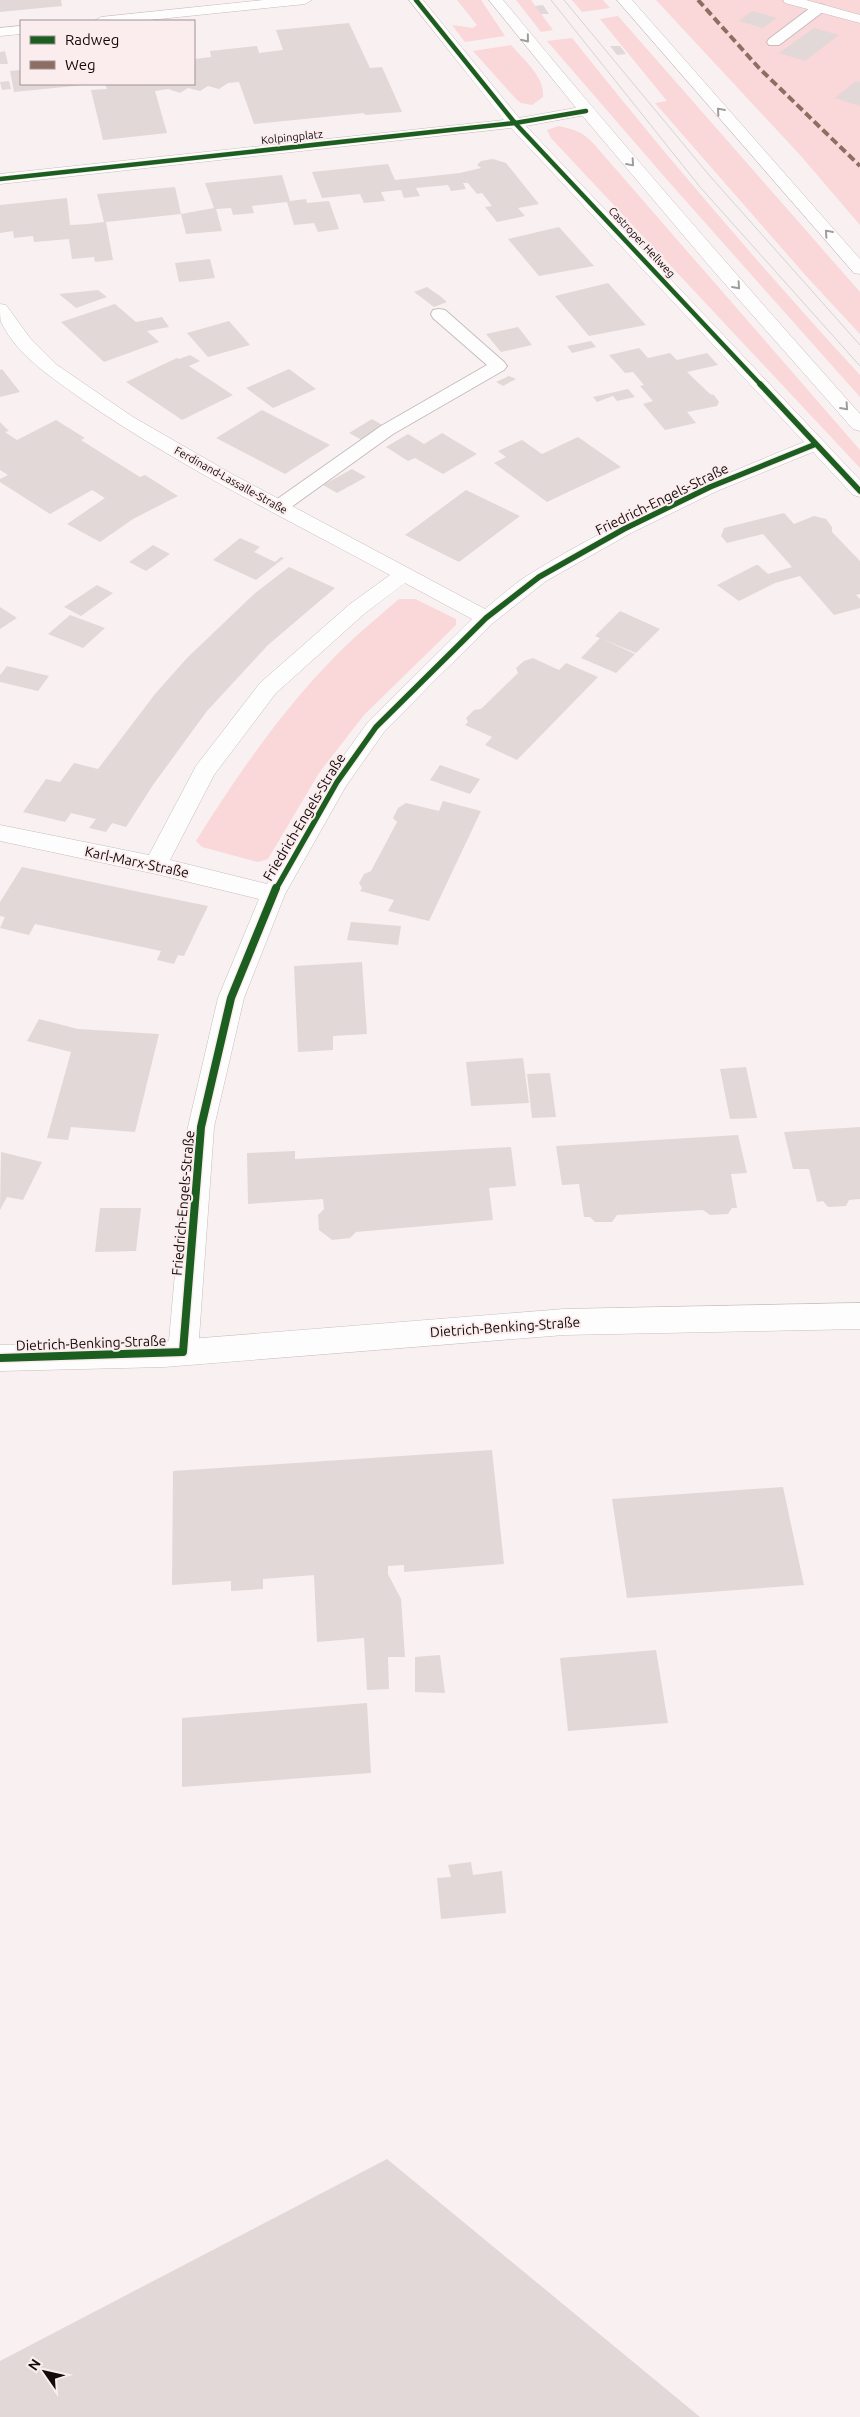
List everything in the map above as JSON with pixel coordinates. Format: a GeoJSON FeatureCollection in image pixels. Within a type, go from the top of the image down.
{"type":"FeatureCollection","features":[{"type":"Feature","properties":{"kind":"street"},"geometry":{"type":"LineString","coordinates":[[111,20],[305,0]]}},
{"type":"Feature","properties":{"kind":"street","name":"Castroper Hellweg"},"geometry":{"type":"LineString","coordinates":[[416,0],[515,123],[860,491]]}},
{"type":"Feature","properties":{"kind":"street"},"geometry":{"type":"LineString","coordinates":[[496,0],[586,111],[717,264],[860,425]]}},
{"type":"Feature","properties":{"kind":"street"},"geometry":{"type":"LineString","coordinates":[[624,0],[860,269]]}},
{"type":"Feature","properties":{"kind":"street"},"geometry":{"type":"LineString","coordinates":[[790,0],[860,19]]}},
{"type":"Feature","properties":{"kind":"street"},"geometry":{"type":"LineString","coordinates":[[0,32],[20,30]]}},
{"type":"Feature","properties":{"kind":"street","name":"Kolpingplatz"},"geometry":{"type":"LineString","coordinates":[[0,179],[515,123],[586,111]]}},
{"type":"Feature","properties":{"kind":"street","name":"Ferdinand-Lassalle-Straße"},"geometry":{"type":"LineString","coordinates":[[0,309],[24,342],[51,369],[126,421],[486,618]]}},
{"type":"Feature","properties":{"kind":"street","name":"Friedrich-Engels-Straße"},"geometry":{"type":"LineString","coordinates":[[183,1352],[201,1127],[230,998],[273,894],[336,782],[376,727],[486,618],[539,578],[624,529],[710,487],[816,444]]}},
{"type":"Feature","properties":{"kind":"street"},"geometry":{"type":"LineString","coordinates":[[156,866],[204,772],[268,688],[358,609],[404,574]]}},
{"type":"Feature","properties":{"kind":"street","name":"Karl-Marx-Straße"},"geometry":{"type":"LineString","coordinates":[[0,833],[156,866],[273,894]]}},
{"type":"Feature","properties":{"kind":"street","name":"Dietrich-Benking-Straße"},"geometry":{"type":"LineString","coordinates":[[0,1358],[183,1352],[564,1322],[860,1316]]}},
{"type":"Feature","properties":{"kind":"lane"},"geometry":{"type":"LineString","coordinates":[[774,42],[819,8]]}},
{"type":"Feature","properties":{"kind":"lane"},"geometry":{"type":"LineString","coordinates":[[280,506],[387,430],[498,366],[439,314]]}},
{"type":"Feature","properties":{"kind":"shaded area"},"geometry":{"type":"Polygon","coordinates":[[[457,0],[481,0],[505,36],[465,42],[452,25],[473,28],[477,25],[457,0]]]}},
{"type":"Feature","properties":{"kind":"shaded area"},"geometry":{"type":"Polygon","coordinates":[[[516,0],[531,0],[553,30],[541,32],[516,0]]]}},
{"type":"Feature","properties":{"kind":"shaded area"},"geometry":{"type":"Polygon","coordinates":[[[572,0],[603,0],[610,8],[582,12],[572,0]]]}},
{"type":"Feature","properties":{"kind":"shaded area"},"geometry":{"type":"Polygon","coordinates":[[[656,0],[860,0],[860,225],[801,156],[656,0]]]}},
{"type":"Feature","properties":{"kind":"shaded area"},"geometry":{"type":"Polygon","coordinates":[[[618,16],[860,292],[860,334],[807,277],[655,103],[667,101],[600,19],[618,16]]]}},
{"type":"Feature","properties":{"kind":"shaded area"},"geometry":{"type":"Polygon","coordinates":[[[572,38],[713,209],[860,375],[860,397],[547,41],[572,38]]]}},
{"type":"Feature","properties":{"kind":"shaded area"},"geometry":{"type":"Polygon","coordinates":[[[511,45],[541,82],[543,97],[532,105],[521,103],[516,99],[473,51],[511,45]]]}},
{"type":"Feature","properties":{"kind":"shaded area"},"geometry":{"type":"Polygon","coordinates":[[[559,126],[569,128],[585,136],[593,143],[860,450],[860,468],[551,138],[547,130],[559,126]]]}},
{"type":"Feature","properties":{"kind":"shaded area"},"geometry":{"type":"Polygon","coordinates":[[[399,599],[415,599],[456,619],[456,625],[364,715],[319,773],[268,859],[258,862],[202,847],[196,841],[249,761],[288,709],[330,661],[399,599]]]}},
{"type":"Feature","properties":{"kind":"building"},"geometry":{"type":"Polygon","coordinates":[[[0,0],[61,0],[62,6],[0,12],[0,0]]]}},
{"type":"Feature","properties":{"kind":"building"},"geometry":{"type":"Polygon","coordinates":[[[543,5],[549,14],[541,14],[535,6],[543,5]]]}},
{"type":"Feature","properties":{"kind":"building"},"geometry":{"type":"Polygon","coordinates":[[[752,11],[777,18],[763,28],[739,21],[752,11]]]}},
{"type":"Feature","properties":{"kind":"building"},"geometry":{"type":"Polygon","coordinates":[[[349,23],[370,68],[382,67],[402,112],[365,115],[364,113],[254,124],[239,82],[228,83],[219,89],[208,86],[200,91],[188,88],[180,93],[168,89],[155,91],[167,133],[103,140],[91,90],[107,89],[105,85],[195,85],[195,59],[211,57],[210,51],[257,46],[259,53],[283,50],[276,30],[349,23]]]}},
{"type":"Feature","properties":{"kind":"building"},"geometry":{"type":"Polygon","coordinates":[[[814,28],[839,35],[805,61],[779,53],[814,28]]]}},
{"type":"Feature","properties":{"kind":"building"},"geometry":{"type":"Polygon","coordinates":[[[610,46],[620,46],[626,54],[617,55],[610,46]]]}},
{"type":"Feature","properties":{"kind":"building"},"geometry":{"type":"Polygon","coordinates":[[[5,51],[8,64],[0,64],[0,52],[5,51]]]}},
{"type":"Feature","properties":{"kind":"building"},"geometry":{"type":"Polygon","coordinates":[[[20,70],[20,85],[84,85],[14,92],[10,71],[20,70]]]}},
{"type":"Feature","properties":{"kind":"building"},"geometry":{"type":"Polygon","coordinates":[[[9,81],[11,89],[2,90],[0,82],[9,81]]]}},
{"type":"Feature","properties":{"kind":"building"},"geometry":{"type":"Polygon","coordinates":[[[856,81],[860,82],[860,106],[835,98],[856,81]]]}},
{"type":"Feature","properties":{"kind":"building"},"geometry":{"type":"Polygon","coordinates":[[[493,159],[506,163],[539,204],[518,208],[525,216],[497,222],[485,207],[492,206],[482,193],[477,194],[468,183],[463,183],[466,189],[451,191],[448,185],[416,188],[420,196],[404,198],[401,190],[381,192],[385,201],[364,203],[360,194],[322,198],[312,172],[388,164],[395,180],[460,173],[481,168],[477,165],[481,161],[493,159]]]}},
{"type":"Feature","properties":{"kind":"building"},"geometry":{"type":"Polygon","coordinates":[[[282,175],[290,201],[306,199],[307,203],[329,201],[339,229],[318,232],[314,223],[294,225],[287,202],[252,206],[254,213],[233,215],[231,208],[216,209],[222,231],[186,234],[181,214],[214,208],[205,183],[282,175]]]}},
{"type":"Feature","properties":{"kind":"building"},"geometry":{"type":"Polygon","coordinates":[[[175,187],[181,214],[106,222],[113,260],[95,262],[94,257],[72,259],[69,239],[34,242],[33,236],[14,238],[13,231],[0,233],[0,205],[67,198],[70,225],[88,224],[104,222],[97,194],[175,187]]]}},
{"type":"Feature","properties":{"kind":"building"},"geometry":{"type":"Polygon","coordinates":[[[559,227],[594,266],[539,276],[508,239],[559,227]]]}},
{"type":"Feature","properties":{"kind":"building"},"geometry":{"type":"Polygon","coordinates":[[[210,259],[215,278],[179,282],[175,263],[210,259]]]}},
{"type":"Feature","properties":{"kind":"building"},"geometry":{"type":"Polygon","coordinates":[[[608,283],[646,325],[589,336],[555,296],[608,283]]]}},
{"type":"Feature","properties":{"kind":"building"},"geometry":{"type":"Polygon","coordinates":[[[427,287],[447,302],[434,307],[414,292],[427,287]]]}},
{"type":"Feature","properties":{"kind":"building"},"geometry":{"type":"Polygon","coordinates":[[[98,290],[107,297],[76,308],[59,294],[98,290]]]}},
{"type":"Feature","properties":{"kind":"building"},"geometry":{"type":"Polygon","coordinates":[[[115,304],[136,322],[162,317],[169,327],[147,331],[159,342],[104,362],[61,322],[115,304]]]}},
{"type":"Feature","properties":{"kind":"building"},"geometry":{"type":"Polygon","coordinates":[[[229,321],[250,345],[208,357],[187,333],[229,321]]]}},
{"type":"Feature","properties":{"kind":"building"},"geometry":{"type":"Polygon","coordinates":[[[518,327],[532,345],[501,352],[486,334],[518,327]]]}},
{"type":"Feature","properties":{"kind":"building"},"geometry":{"type":"Polygon","coordinates":[[[591,341],[596,347],[572,353],[567,346],[591,341]]]}},
{"type":"Feature","properties":{"kind":"building"},"geometry":{"type":"Polygon","coordinates":[[[639,348],[648,358],[670,353],[677,360],[707,353],[718,365],[687,372],[710,394],[714,395],[719,402],[717,406],[687,412],[696,423],[665,430],[643,404],[653,401],[640,386],[644,385],[633,372],[625,373],[609,355],[639,348]]]}},
{"type":"Feature","properties":{"kind":"building"},"geometry":{"type":"Polygon","coordinates":[[[190,355],[200,361],[189,366],[233,395],[182,420],[126,382],[177,358],[190,355]]]}},
{"type":"Feature","properties":{"kind":"building"},"geometry":{"type":"Polygon","coordinates":[[[2,369],[20,392],[0,397],[0,370],[2,369]]]}},
{"type":"Feature","properties":{"kind":"building"},"geometry":{"type":"Polygon","coordinates":[[[289,369],[316,389],[273,408],[246,388],[289,369]]]}},
{"type":"Feature","properties":{"kind":"building"},"geometry":{"type":"Polygon","coordinates":[[[509,376],[516,379],[503,386],[496,382],[509,376]]]}},
{"type":"Feature","properties":{"kind":"building"},"geometry":{"type":"Polygon","coordinates":[[[628,389],[635,397],[617,401],[613,396],[597,402],[593,397],[628,389]]]}},
{"type":"Feature","properties":{"kind":"building"},"geometry":{"type":"Polygon","coordinates":[[[262,410],[330,445],[285,474],[216,438],[262,410]]]}},
{"type":"Feature","properties":{"kind":"building"},"geometry":{"type":"Polygon","coordinates":[[[372,419],[384,426],[362,440],[349,433],[372,419]]]}},
{"type":"Feature","properties":{"kind":"building"},"geometry":{"type":"Polygon","coordinates":[[[56,420],[85,438],[81,440],[111,459],[140,477],[145,475],[178,496],[133,519],[100,542],[67,524],[105,498],[92,490],[50,514],[0,482],[0,479],[8,475],[0,470],[0,422],[9,431],[5,432],[17,440],[56,420]]]}},
{"type":"Feature","properties":{"kind":"building"},"geometry":{"type":"Polygon","coordinates":[[[442,433],[477,454],[443,474],[415,458],[408,461],[386,447],[408,434],[424,444],[442,433]]]}},
{"type":"Feature","properties":{"kind":"building"},"geometry":{"type":"Polygon","coordinates":[[[578,437],[621,467],[547,502],[494,463],[506,457],[498,451],[522,440],[542,454],[578,437]]]}},
{"type":"Feature","properties":{"kind":"building"},"geometry":{"type":"Polygon","coordinates":[[[352,469],[366,477],[337,493],[323,485],[352,469]]]}},
{"type":"Feature","properties":{"kind":"building"},"geometry":{"type":"Polygon","coordinates":[[[466,490],[520,516],[459,562],[405,535],[466,490]]]}},
{"type":"Feature","properties":{"kind":"building"},"geometry":{"type":"Polygon","coordinates":[[[784,513],[794,524],[814,516],[826,519],[832,527],[832,532],[860,561],[860,594],[856,595],[860,599],[860,608],[834,615],[800,576],[775,583],[739,601],[717,585],[756,565],[768,574],[792,567],[763,534],[727,543],[721,536],[724,528],[784,513]]]}},
{"type":"Feature","properties":{"kind":"building"},"geometry":{"type":"Polygon","coordinates":[[[240,538],[260,547],[254,552],[275,562],[281,557],[284,558],[256,580],[213,560],[240,538]]]}},
{"type":"Feature","properties":{"kind":"building"},"geometry":{"type":"Polygon","coordinates":[[[153,545],[170,554],[146,571],[129,562],[153,545]]]}},
{"type":"Feature","properties":{"kind":"building"},"geometry":{"type":"Polygon","coordinates":[[[289,567],[335,588],[268,645],[207,711],[153,785],[126,827],[112,823],[106,832],[89,828],[96,819],[71,813],[65,822],[23,812],[46,779],[60,782],[74,763],[98,769],[155,694],[187,658],[254,594],[289,567]]]}},
{"type":"Feature","properties":{"kind":"building"},"geometry":{"type":"Polygon","coordinates":[[[97,585],[113,593],[81,616],[64,607],[97,585]]]}},
{"type":"Feature","properties":{"kind":"building"},"geometry":{"type":"Polygon","coordinates":[[[0,607],[17,618],[0,629],[0,607]]]}},
{"type":"Feature","properties":{"kind":"building"},"geometry":{"type":"Polygon","coordinates":[[[620,611],[660,629],[636,653],[595,636],[620,611]]]}},
{"type":"Feature","properties":{"kind":"building"},"geometry":{"type":"Polygon","coordinates":[[[70,615],[105,628],[83,648],[48,634],[70,615]]]}},
{"type":"Feature","properties":{"kind":"building"},"geometry":{"type":"Polygon","coordinates":[[[600,638],[635,654],[616,673],[581,658],[600,638]]]}},
{"type":"Feature","properties":{"kind":"building"},"geometry":{"type":"Polygon","coordinates":[[[533,658],[559,670],[566,663],[598,677],[517,760],[485,745],[492,737],[465,725],[468,722],[466,718],[474,710],[481,709],[518,673],[516,668],[524,661],[533,658]]]}},
{"type":"Feature","properties":{"kind":"building"},"geometry":{"type":"Polygon","coordinates":[[[7,666],[49,676],[38,691],[0,682],[0,675],[7,666]]]}},
{"type":"Feature","properties":{"kind":"building"},"geometry":{"type":"Polygon","coordinates":[[[440,765],[480,779],[470,794],[430,780],[440,765]]]}},
{"type":"Feature","properties":{"kind":"building"},"geometry":{"type":"Polygon","coordinates":[[[443,801],[481,811],[429,921],[388,911],[394,900],[360,891],[362,888],[359,883],[364,874],[371,871],[397,822],[393,818],[398,808],[406,803],[439,811],[443,801]]]}},
{"type":"Feature","properties":{"kind":"building"},"geometry":{"type":"Polygon","coordinates":[[[22,867],[208,906],[184,956],[178,955],[174,964],[157,960],[161,951],[35,924],[29,935],[0,928],[5,917],[0,916],[0,902],[22,867]]]}},
{"type":"Feature","properties":{"kind":"building"},"geometry":{"type":"Polygon","coordinates":[[[351,922],[401,926],[398,945],[347,940],[351,922]]]}},
{"type":"Feature","properties":{"kind":"building"},"geometry":{"type":"Polygon","coordinates":[[[362,962],[367,1034],[333,1036],[333,1050],[298,1052],[294,966],[362,962]]]}},
{"type":"Feature","properties":{"kind":"building"},"geometry":{"type":"Polygon","coordinates":[[[39,1019],[78,1029],[159,1034],[135,1132],[71,1127],[68,1140],[47,1138],[71,1052],[27,1041],[39,1019]]]}},
{"type":"Feature","properties":{"kind":"building"},"geometry":{"type":"Polygon","coordinates":[[[523,1058],[529,1103],[471,1106],[466,1062],[523,1058]]]}},
{"type":"Feature","properties":{"kind":"building"},"geometry":{"type":"Polygon","coordinates":[[[746,1067],[757,1118],[730,1119],[720,1069],[746,1067]]]}},
{"type":"Feature","properties":{"kind":"building"},"geometry":{"type":"Polygon","coordinates":[[[550,1073],[556,1117],[532,1118],[527,1074],[550,1073]]]}},
{"type":"Feature","properties":{"kind":"building"},"geometry":{"type":"Polygon","coordinates":[[[860,1127],[860,1199],[849,1200],[846,1206],[828,1207],[823,1201],[817,1202],[809,1169],[793,1169],[784,1132],[860,1127]]]}},
{"type":"Feature","properties":{"kind":"building"},"geometry":{"type":"Polygon","coordinates":[[[738,1135],[747,1173],[731,1174],[737,1208],[732,1208],[728,1214],[710,1215],[703,1210],[617,1215],[612,1222],[595,1222],[590,1217],[584,1217],[579,1184],[562,1185],[556,1146],[738,1135]]]}},
{"type":"Feature","properties":{"kind":"building"},"geometry":{"type":"Polygon","coordinates":[[[511,1147],[516,1186],[489,1188],[493,1220],[356,1232],[350,1238],[332,1240],[319,1230],[318,1215],[324,1209],[323,1199],[248,1204],[247,1153],[295,1151],[295,1159],[511,1147]]]}},
{"type":"Feature","properties":{"kind":"building"},"geometry":{"type":"Polygon","coordinates":[[[1,1152],[42,1162],[23,1200],[7,1197],[0,1210],[1,1152]]]}},
{"type":"Feature","properties":{"kind":"building"},"geometry":{"type":"Polygon","coordinates":[[[100,1208],[141,1208],[136,1251],[95,1252],[100,1208]]]}},
{"type":"Feature","properties":{"kind":"building"},"geometry":{"type":"Polygon","coordinates":[[[492,1450],[504,1564],[404,1572],[404,1565],[388,1566],[388,1574],[401,1599],[405,1657],[388,1657],[389,1689],[367,1690],[364,1638],[317,1642],[314,1575],[263,1579],[263,1589],[231,1591],[231,1581],[172,1585],[173,1471],[492,1450]]]}},
{"type":"Feature","properties":{"kind":"building"},"geometry":{"type":"Polygon","coordinates":[[[783,1487],[804,1585],[627,1598],[612,1499],[783,1487]]]}},
{"type":"Feature","properties":{"kind":"building"},"geometry":{"type":"Polygon","coordinates":[[[656,1650],[668,1723],[568,1731],[560,1658],[656,1650]]]}},
{"type":"Feature","properties":{"kind":"building"},"geometry":{"type":"Polygon","coordinates":[[[440,1655],[445,1693],[415,1692],[415,1657],[440,1655]]]}},
{"type":"Feature","properties":{"kind":"building"},"geometry":{"type":"Polygon","coordinates":[[[367,1703],[371,1773],[182,1787],[182,1718],[367,1703]]]}},
{"type":"Feature","properties":{"kind":"building"},"geometry":{"type":"Polygon","coordinates":[[[471,1862],[473,1875],[502,1871],[506,1913],[441,1919],[437,1878],[451,1877],[448,1865],[471,1862]]]}},
{"type":"Feature","properties":{"kind":"building"},"geometry":{"type":"Polygon","coordinates":[[[387,2159],[700,2417],[0,2417],[0,2361],[387,2159]]]}},
{"type":"Feature","properties":{"kind":"tram line"},"geometry":{"type":"LineString","coordinates":[[551,0],[700,187],[860,366]]}},
{"type":"Feature","properties":{"kind":"tram line"},"geometry":{"type":"LineString","coordinates":[[564,0],[709,175],[860,345]]}},
{"type":"Feature","properties":{"kind":"marked path"},"geometry":{"type":"LineString","coordinates":[[698,0],[759,68],[860,166]]}},
{"type":"Feature","properties":{"kind":"cycle path"},"geometry":{"type":"LineString","coordinates":[[416,0],[515,123],[860,491]]}},
{"type":"Feature","properties":{"kind":"cycle path"},"geometry":{"type":"LineString","coordinates":[[0,179],[515,123],[586,111]]}},
{"type":"Feature","properties":{"kind":"cycle path"},"geometry":{"type":"LineString","coordinates":[[0,1358],[183,1352],[201,1127],[231,998],[273,894],[337,782],[376,727],[486,618],[539,577],[624,529],[710,487],[816,444]]}}]}
